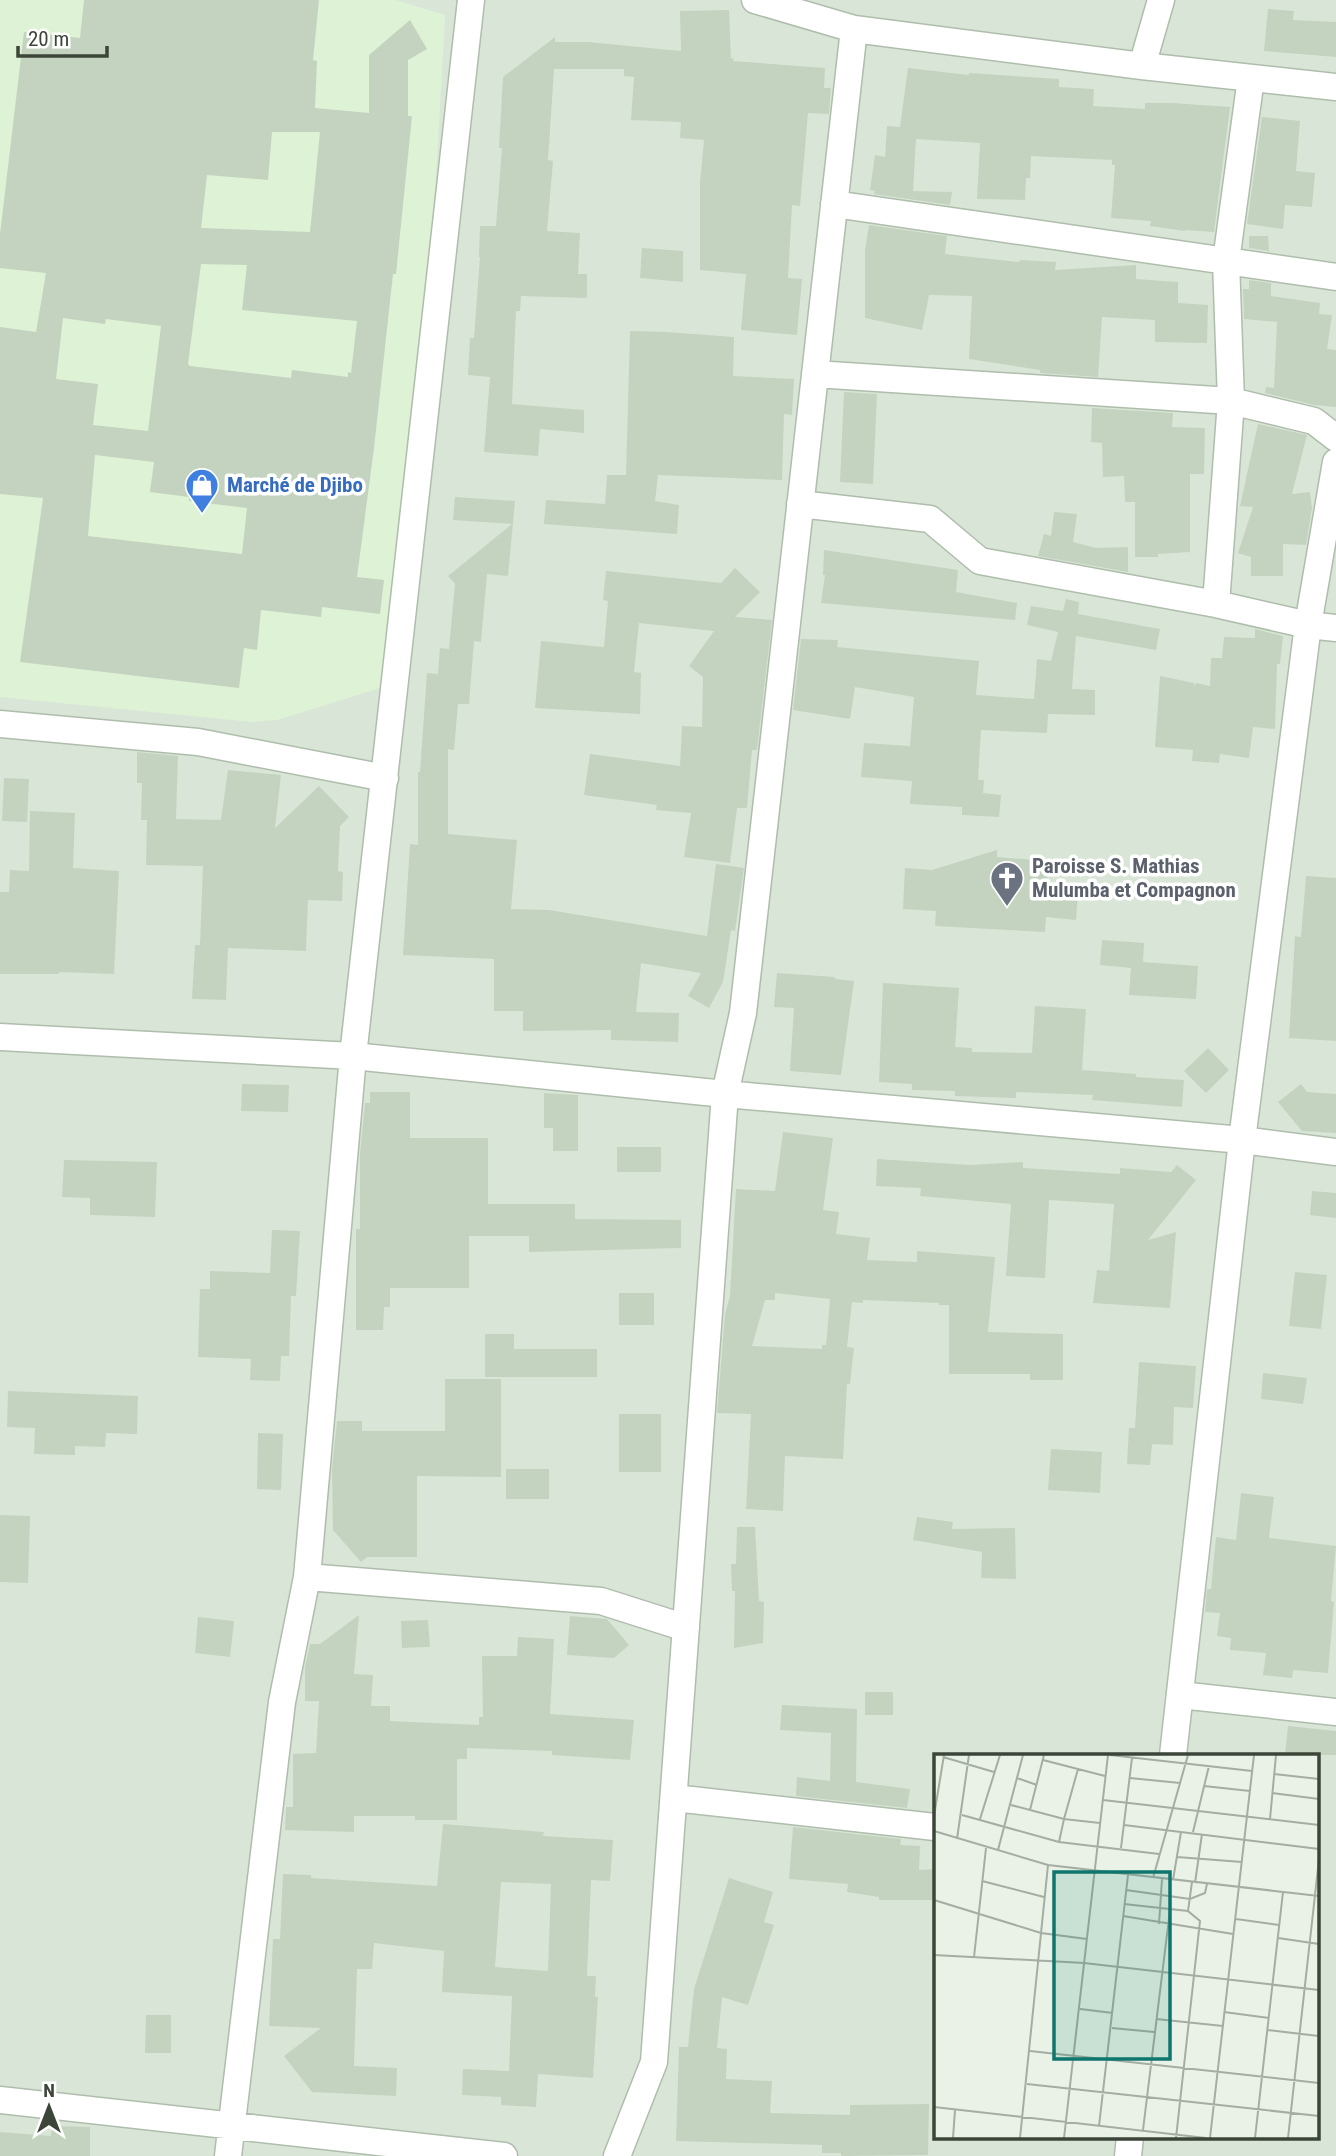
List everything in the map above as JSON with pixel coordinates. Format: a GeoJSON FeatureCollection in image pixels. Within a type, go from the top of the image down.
{"type":"FeatureCollection","features":[{"type":"Feature","properties":{"kind":"street"},"geometry":{"type":"LineString","coordinates":[[228,2156],[282,1702],[307,1577],[352,1056],[471,0]]}},
{"type":"Feature","properties":{"kind":"street"},"geometry":{"type":"LineString","coordinates":[[755,0],[854,29],[1142,66],[1336,87]]}},
{"type":"Feature","properties":{"kind":"street"},"geometry":{"type":"LineString","coordinates":[[1142,66],[1161,0]]}},
{"type":"Feature","properties":{"kind":"street"},"geometry":{"type":"LineString","coordinates":[[617,2156],[654,2062],[725,1094],[743,1013],[854,29]]}},
{"type":"Feature","properties":{"kind":"street"},"geometry":{"type":"LineString","coordinates":[[1216,604],[1231,401],[1226,261],[1251,78]]}},
{"type":"Feature","properties":{"kind":"street"},"geometry":{"type":"LineString","coordinates":[[834,204],[1336,277]]}},
{"type":"Feature","properties":{"kind":"street"},"geometry":{"type":"LineString","coordinates":[[815,374],[1231,401],[1314,421],[1336,438]]}},
{"type":"Feature","properties":{"kind":"street"},"geometry":{"type":"LineString","coordinates":[[1173,1754],[1242,1140],[1308,625],[1336,463]]}},
{"type":"Feature","properties":{"kind":"street"},"geometry":{"type":"LineString","coordinates":[[800,504],[930,519],[980,561],[1216,604],[1308,625],[1336,628]]}},
{"type":"Feature","properties":{"kind":"street"},"geometry":{"type":"LineString","coordinates":[[0,724],[198,741],[385,778]]}},
{"type":"Feature","properties":{"kind":"street"},"geometry":{"type":"LineString","coordinates":[[0,1037],[352,1056],[725,1094],[1242,1140],[1336,1152]]}},
{"type":"Feature","properties":{"kind":"street"},"geometry":{"type":"LineString","coordinates":[[307,1577],[601,1601],[686,1628]]}},
{"type":"Feature","properties":{"kind":"street"},"geometry":{"type":"LineString","coordinates":[[1180,1695],[1336,1712]]}},
{"type":"Feature","properties":{"kind":"street"},"geometry":{"type":"LineString","coordinates":[[674,1798],[934,1827]]}},
{"type":"Feature","properties":{"kind":"street"},"geometry":{"type":"LineString","coordinates":[[0,2100],[504,2156]]}},
{"type":"Feature","properties":{"kind":"street"},"geometry":{"type":"LineString","coordinates":[[1128,2156],[1130,2138]]}},
{"type":"Feature","properties":{"kind":"shaded area"},"geometry":{"type":"Polygon","coordinates":[[[0,0],[1336,0],[1336,2156],[0,2156],[0,0]]]}},
{"type":"Feature","properties":{"kind":"shaded area","name":"Marché de Djibo"},"geometry":{"type":"Polygon","coordinates":[[[0,0],[396,0],[445,15],[427,343],[380,688],[277,720],[252,722],[0,697],[0,0]]]}},
{"type":"Feature","properties":{"kind":"building","name":"Marché de Djibo"},"geometry":{"type":"Polygon","coordinates":[[[84,0],[319,0],[313,60],[317,61],[315,108],[369,113],[369,55],[410,20],[427,49],[408,60],[408,116],[412,116],[396,274],[393,274],[357,577],[384,580],[380,614],[322,607],[321,617],[261,610],[257,650],[244,648],[239,688],[20,662],[43,498],[0,494],[0,327],[36,332],[46,273],[0,268],[0,234],[24,32],[80,38],[84,0]],[[272,132],[268,180],[207,175],[201,228],[310,232],[320,132],[272,132]],[[201,264],[188,364],[291,378],[292,370],[348,377],[348,372],[351,373],[357,321],[242,310],[247,265],[201,264]],[[63,318],[56,379],[98,384],[93,425],[148,431],[161,326],[106,319],[105,324],[63,318]],[[95,455],[88,536],[242,554],[247,508],[189,501],[189,497],[150,492],[154,462],[95,455]]]}},
{"type":"Feature","properties":{"kind":"building"},"geometry":{"type":"Polygon","coordinates":[[[1268,9],[1294,11],[1293,20],[1336,22],[1336,57],[1264,51],[1268,9]]]}},
{"type":"Feature","properties":{"kind":"building"},"geometry":{"type":"Polygon","coordinates":[[[729,10],[733,61],[825,68],[824,88],[831,88],[829,114],[808,113],[800,206],[792,205],[788,278],[802,279],[797,335],[741,330],[746,274],[700,270],[700,183],[704,140],[680,138],[681,122],[631,120],[634,77],[624,76],[624,69],[554,69],[548,160],[553,161],[547,231],[580,233],[578,274],[587,274],[587,298],[521,296],[520,311],[516,311],[512,404],[584,410],[584,433],[540,429],[538,456],[484,452],[490,377],[468,375],[470,338],[474,338],[480,226],[496,226],[502,148],[499,148],[503,77],[555,37],[555,42],[588,42],[681,51],[680,11],[729,10]]]}},
{"type":"Feature","properties":{"kind":"building"},"geometry":{"type":"Polygon","coordinates":[[[908,68],[969,75],[1059,79],[1059,87],[1094,89],[1093,106],[1145,109],[1145,103],[1172,103],[1230,107],[1214,232],[1185,231],[1150,226],[1151,221],[1111,218],[1115,165],[1112,165],[1112,160],[1031,156],[1025,200],[977,199],[980,143],[916,139],[913,191],[952,192],[950,205],[874,194],[875,191],[870,190],[875,155],[885,157],[887,126],[900,127],[908,68]]]}},
{"type":"Feature","properties":{"kind":"building"},"geometry":{"type":"Polygon","coordinates":[[[1262,117],[1300,121],[1296,171],[1315,173],[1312,207],[1285,205],[1283,229],[1247,224],[1262,117]]]}},
{"type":"Feature","properties":{"kind":"building"},"geometry":{"type":"Polygon","coordinates":[[[869,225],[947,236],[945,254],[1019,262],[1056,262],[1055,270],[1136,265],[1136,279],[1178,282],[1178,303],[1208,305],[1207,343],[1155,342],[1155,320],[1102,317],[1098,377],[1040,373],[1040,370],[969,359],[972,296],[929,295],[922,330],[865,318],[865,251],[869,225]]]}},
{"type":"Feature","properties":{"kind":"building"},"geometry":{"type":"Polygon","coordinates":[[[1249,236],[1268,236],[1269,251],[1249,248],[1249,236]]]}},
{"type":"Feature","properties":{"kind":"building"},"geometry":{"type":"Polygon","coordinates":[[[642,248],[683,251],[683,282],[640,278],[642,248]]]}},
{"type":"Feature","properties":{"kind":"building"},"geometry":{"type":"Polygon","coordinates":[[[1249,280],[1271,283],[1271,296],[1320,303],[1319,314],[1332,315],[1327,349],[1336,350],[1336,407],[1314,405],[1265,393],[1266,387],[1274,388],[1277,322],[1244,319],[1243,289],[1249,289],[1249,280]]]}},
{"type":"Feature","properties":{"kind":"building"},"geometry":{"type":"Polygon","coordinates":[[[630,331],[734,337],[733,376],[794,379],[792,415],[784,414],[782,480],[658,475],[655,501],[679,505],[677,534],[544,524],[546,500],[605,504],[607,475],[626,475],[630,331]]]}},
{"type":"Feature","properties":{"kind":"building"},"geometry":{"type":"Polygon","coordinates":[[[844,392],[877,394],[873,484],[840,482],[844,392]]]}},
{"type":"Feature","properties":{"kind":"building"},"geometry":{"type":"Polygon","coordinates":[[[1092,408],[1173,413],[1172,427],[1205,428],[1204,474],[1190,474],[1190,552],[1135,557],[1135,502],[1125,502],[1124,476],[1103,477],[1102,443],[1091,442],[1092,408]]]}},
{"type":"Feature","properties":{"kind":"building"},"geometry":{"type":"Polygon","coordinates":[[[1258,424],[1307,435],[1292,494],[1310,492],[1312,508],[1306,545],[1283,544],[1283,576],[1251,576],[1251,557],[1238,553],[1253,507],[1240,506],[1258,424]]]}},
{"type":"Feature","properties":{"kind":"building"},"geometry":{"type":"Polygon","coordinates":[[[455,497],[515,501],[508,576],[487,574],[481,642],[474,641],[469,704],[458,704],[454,750],[448,749],[448,834],[517,840],[511,909],[549,910],[707,936],[716,864],[744,868],[735,931],[731,930],[723,982],[709,1008],[688,996],[701,973],[641,963],[636,1012],[679,1013],[678,1042],[611,1040],[611,1030],[523,1031],[523,1011],[494,1011],[494,959],[403,955],[410,844],[418,845],[418,772],[427,673],[438,674],[440,648],[449,649],[455,584],[448,576],[512,524],[453,520],[455,497]]]}},
{"type":"Feature","properties":{"kind":"building"},"geometry":{"type":"Polygon","coordinates":[[[1054,512],[1077,514],[1073,542],[1096,548],[1128,547],[1128,572],[1038,556],[1044,534],[1051,536],[1054,512]]]}},
{"type":"Feature","properties":{"kind":"building"},"geometry":{"type":"Polygon","coordinates":[[[824,550],[958,570],[956,592],[1017,603],[1015,620],[821,603],[825,575],[824,550]]]}},
{"type":"Feature","properties":{"kind":"building"},"geometry":{"type":"Polygon","coordinates":[[[735,568],[760,592],[735,617],[772,620],[757,750],[752,750],[747,808],[737,808],[730,863],[684,857],[691,813],[656,810],[657,805],[584,795],[590,754],[680,766],[682,726],[702,727],[703,677],[689,666],[714,631],[639,623],[634,672],[641,673],[640,714],[535,708],[541,641],[604,647],[608,601],[603,600],[606,571],[721,583],[735,568]]]}},
{"type":"Feature","properties":{"kind":"building"},"geometry":{"type":"Polygon","coordinates":[[[1066,599],[1079,602],[1078,614],[1160,629],[1156,650],[1076,636],[1072,689],[1095,690],[1095,715],[1048,714],[1047,733],[981,730],[978,780],[984,780],[983,793],[1001,795],[999,817],[962,815],[962,807],[910,804],[912,781],[861,777],[864,743],[910,746],[914,697],[855,687],[850,719],[793,710],[801,639],[838,640],[837,647],[979,661],[976,695],[1034,699],[1037,659],[1051,661],[1058,632],[1027,625],[1031,606],[1063,611],[1066,599]]]}},
{"type":"Feature","properties":{"kind":"building"},"geometry":{"type":"Polygon","coordinates":[[[1255,629],[1283,636],[1280,664],[1277,664],[1275,729],[1253,727],[1249,758],[1220,754],[1219,763],[1192,761],[1193,750],[1155,747],[1160,676],[1194,683],[1194,686],[1196,683],[1210,686],[1211,658],[1222,658],[1224,637],[1255,638],[1255,629]]]}},
{"type":"Feature","properties":{"kind":"building"},"geometry":{"type":"Polygon","coordinates":[[[137,752],[178,756],[176,819],[221,820],[228,770],[281,775],[275,828],[319,786],[349,817],[340,826],[338,871],[343,872],[342,901],[308,900],[306,951],[228,948],[226,1000],[192,999],[195,945],[200,945],[203,866],[146,865],[147,820],[141,820],[142,783],[137,783],[137,752]]]}},
{"type":"Feature","properties":{"kind":"building"},"geometry":{"type":"Polygon","coordinates":[[[4,778],[29,779],[27,822],[2,821],[4,778]]]}},
{"type":"Feature","properties":{"kind":"building"},"geometry":{"type":"Polygon","coordinates":[[[30,811],[75,813],[73,868],[119,871],[114,974],[0,974],[0,892],[9,892],[10,870],[29,871],[30,811]]]}},
{"type":"Feature","properties":{"kind":"building"},"geometry":{"type":"Polygon","coordinates":[[[997,850],[997,857],[1048,861],[1047,891],[1078,893],[1076,920],[1046,917],[1045,932],[935,926],[936,911],[903,909],[905,868],[932,870],[997,850]]]}},
{"type":"Feature","properties":{"kind":"building"},"geometry":{"type":"Polygon","coordinates":[[[1306,876],[1336,878],[1336,1041],[1289,1038],[1295,936],[1301,937],[1306,876]]]}},
{"type":"Feature","properties":{"kind":"building"},"geometry":{"type":"Polygon","coordinates":[[[1102,940],[1144,943],[1143,962],[1198,966],[1196,999],[1129,995],[1131,968],[1100,965],[1102,940]]]}},
{"type":"Feature","properties":{"kind":"building"},"geometry":{"type":"Polygon","coordinates":[[[777,973],[854,981],[841,1075],[790,1071],[794,1008],[774,1007],[777,973]]]}},
{"type":"Feature","properties":{"kind":"building"},"geometry":{"type":"Polygon","coordinates":[[[883,983],[959,988],[955,1047],[972,1048],[972,1052],[1032,1053],[1035,1006],[1086,1009],[1082,1070],[1184,1080],[1182,1107],[1092,1100],[1093,1095],[1016,1092],[1016,1098],[955,1096],[955,1091],[912,1090],[912,1084],[879,1082],[883,983]]]}},
{"type":"Feature","properties":{"kind":"building"},"geometry":{"type":"Polygon","coordinates":[[[1208,1048],[1229,1070],[1206,1093],[1184,1071],[1208,1048]]]}},
{"type":"Feature","properties":{"kind":"building"},"geometry":{"type":"Polygon","coordinates":[[[242,1084],[289,1085],[288,1112],[241,1111],[242,1084]]]}},
{"type":"Feature","properties":{"kind":"building"},"geometry":{"type":"Polygon","coordinates":[[[1301,1084],[1307,1092],[1336,1094],[1336,1133],[1302,1131],[1278,1102],[1301,1084]]]}},
{"type":"Feature","properties":{"kind":"building"},"geometry":{"type":"Polygon","coordinates":[[[370,1092],[410,1092],[410,1138],[488,1138],[488,1204],[575,1204],[575,1219],[681,1220],[681,1248],[529,1252],[529,1236],[469,1236],[469,1288],[390,1288],[390,1307],[384,1307],[383,1330],[356,1330],[356,1229],[360,1229],[360,1154],[365,1103],[370,1103],[370,1092]]]}},
{"type":"Feature","properties":{"kind":"building"},"geometry":{"type":"Polygon","coordinates":[[[544,1093],[578,1095],[578,1151],[553,1151],[553,1128],[544,1128],[544,1093]]]}},
{"type":"Feature","properties":{"kind":"building"},"geometry":{"type":"Polygon","coordinates":[[[783,1132],[833,1138],[823,1210],[839,1212],[836,1234],[870,1238],[867,1260],[917,1262],[917,1251],[995,1257],[988,1332],[1063,1334],[1063,1380],[1030,1380],[1030,1374],[949,1374],[949,1305],[863,1300],[863,1303],[852,1302],[847,1347],[854,1348],[850,1384],[847,1384],[843,1459],[785,1456],[783,1511],[746,1509],[751,1414],[717,1413],[725,1314],[730,1296],[736,1189],[775,1191],[783,1132]],[[775,1293],[775,1300],[765,1300],[752,1346],[822,1349],[822,1345],[826,1345],[830,1299],[775,1293]]]}},
{"type":"Feature","properties":{"kind":"building"},"geometry":{"type":"Polygon","coordinates":[[[617,1147],[661,1147],[661,1172],[617,1172],[617,1147]]]}},
{"type":"Feature","properties":{"kind":"building"},"geometry":{"type":"Polygon","coordinates":[[[877,1159],[970,1165],[1023,1162],[1023,1168],[1120,1174],[1120,1168],[1171,1172],[1177,1165],[1196,1180],[1148,1240],[1176,1232],[1170,1308],[1093,1303],[1097,1270],[1109,1271],[1114,1204],[1049,1200],[1045,1278],[1006,1276],[1011,1204],[920,1196],[921,1188],[876,1186],[877,1159]]]}},
{"type":"Feature","properties":{"kind":"building"},"geometry":{"type":"Polygon","coordinates":[[[64,1160],[157,1162],[155,1217],[90,1215],[90,1198],[62,1197],[64,1160]]]}},
{"type":"Feature","properties":{"kind":"building"},"geometry":{"type":"Polygon","coordinates":[[[1312,1191],[1336,1193],[1336,1218],[1310,1215],[1312,1191]]]}},
{"type":"Feature","properties":{"kind":"building"},"geometry":{"type":"Polygon","coordinates":[[[272,1230],[300,1231],[296,1296],[291,1296],[289,1356],[281,1356],[280,1381],[250,1380],[251,1359],[198,1357],[200,1289],[210,1289],[210,1271],[270,1273],[272,1230]]]}},
{"type":"Feature","properties":{"kind":"building"},"geometry":{"type":"Polygon","coordinates":[[[1295,1272],[1327,1275],[1321,1329],[1289,1326],[1295,1272]]]}},
{"type":"Feature","properties":{"kind":"building"},"geometry":{"type":"Polygon","coordinates":[[[619,1293],[654,1293],[654,1325],[619,1325],[619,1293]]]}},
{"type":"Feature","properties":{"kind":"building"},"geometry":{"type":"Polygon","coordinates":[[[485,1334],[514,1334],[514,1349],[597,1349],[597,1377],[485,1377],[485,1334]]]}},
{"type":"Feature","properties":{"kind":"building"},"geometry":{"type":"Polygon","coordinates":[[[1139,1362],[1196,1366],[1193,1408],[1174,1407],[1173,1445],[1152,1444],[1150,1465],[1127,1464],[1129,1428],[1135,1428],[1139,1362]]]}},
{"type":"Feature","properties":{"kind":"building"},"geometry":{"type":"Polygon","coordinates":[[[1263,1373],[1307,1378],[1303,1404],[1261,1399],[1263,1373]]]}},
{"type":"Feature","properties":{"kind":"building"},"geometry":{"type":"Polygon","coordinates":[[[445,1379],[501,1379],[501,1477],[417,1476],[417,1557],[367,1557],[361,1562],[333,1530],[332,1469],[337,1421],[362,1421],[362,1431],[445,1431],[445,1379]]]}},
{"type":"Feature","properties":{"kind":"building"},"geometry":{"type":"Polygon","coordinates":[[[8,1391],[138,1396],[137,1434],[106,1433],[105,1447],[75,1446],[75,1455],[34,1454],[35,1428],[7,1427],[8,1391]]]}},
{"type":"Feature","properties":{"kind":"building"},"geometry":{"type":"Polygon","coordinates":[[[619,1414],[661,1414],[661,1472],[619,1472],[619,1414]]]}},
{"type":"Feature","properties":{"kind":"building"},"geometry":{"type":"Polygon","coordinates":[[[258,1433],[283,1434],[281,1490],[257,1489],[258,1433]]]}},
{"type":"Feature","properties":{"kind":"building"},"geometry":{"type":"Polygon","coordinates":[[[1051,1449],[1102,1452],[1100,1493],[1048,1490],[1051,1449]]]}},
{"type":"Feature","properties":{"kind":"building"},"geometry":{"type":"Polygon","coordinates":[[[506,1469],[549,1469],[549,1499],[506,1499],[506,1469]]]}},
{"type":"Feature","properties":{"kind":"building"},"geometry":{"type":"Polygon","coordinates":[[[1241,1493],[1274,1497],[1269,1538],[1336,1546],[1328,1673],[1293,1670],[1292,1678],[1263,1675],[1266,1653],[1230,1650],[1231,1638],[1217,1636],[1220,1613],[1205,1612],[1207,1589],[1211,1589],[1216,1537],[1236,1540],[1241,1493]]]}},
{"type":"Feature","properties":{"kind":"building"},"geometry":{"type":"Polygon","coordinates":[[[0,1515],[30,1516],[28,1583],[0,1582],[0,1515]]]}},
{"type":"Feature","properties":{"kind":"building"},"geometry":{"type":"Polygon","coordinates":[[[917,1517],[953,1522],[952,1529],[1015,1528],[1016,1579],[981,1578],[982,1552],[913,1540],[917,1517]]]}},
{"type":"Feature","properties":{"kind":"building"},"geometry":{"type":"Polygon","coordinates":[[[737,1527],[755,1527],[759,1601],[764,1602],[763,1643],[734,1648],[735,1591],[732,1591],[731,1564],[736,1564],[737,1527]]]}},
{"type":"Feature","properties":{"kind":"building"},"geometry":{"type":"Polygon","coordinates":[[[359,1615],[354,1674],[373,1675],[371,1706],[390,1706],[390,1721],[479,1725],[479,1717],[483,1717],[482,1656],[517,1656],[518,1637],[554,1639],[550,1714],[634,1720],[630,1760],[552,1755],[552,1751],[467,1748],[467,1759],[457,1759],[457,1820],[415,1820],[415,1816],[354,1816],[354,1832],[285,1830],[286,1807],[293,1807],[293,1754],[316,1753],[319,1701],[305,1701],[305,1667],[310,1644],[320,1644],[359,1615]]]}},
{"type":"Feature","properties":{"kind":"building"},"geometry":{"type":"Polygon","coordinates":[[[570,1616],[607,1619],[629,1645],[614,1658],[567,1655],[570,1616]]]}},
{"type":"Feature","properties":{"kind":"building"},"geometry":{"type":"Polygon","coordinates":[[[198,1617],[234,1621],[230,1657],[195,1653],[198,1617]]]}},
{"type":"Feature","properties":{"kind":"building"},"geometry":{"type":"Polygon","coordinates":[[[428,1620],[430,1647],[402,1648],[401,1621],[428,1620]]]}},
{"type":"Feature","properties":{"kind":"building"},"geometry":{"type":"Polygon","coordinates":[[[865,1692],[893,1692],[893,1715],[865,1715],[865,1692]]]}},
{"type":"Feature","properties":{"kind":"building"},"geometry":{"type":"Polygon","coordinates":[[[782,1705],[857,1709],[856,1782],[910,1789],[907,1808],[796,1796],[797,1777],[830,1781],[831,1733],[780,1730],[782,1705]]]}},
{"type":"Feature","properties":{"kind":"building"},"geometry":{"type":"Polygon","coordinates":[[[1288,1726],[1336,1731],[1336,1755],[1285,1754],[1288,1726]]]}},
{"type":"Feature","properties":{"kind":"building"},"geometry":{"type":"Polygon","coordinates":[[[443,1824],[544,1832],[543,1836],[613,1840],[610,1881],[591,1880],[587,1976],[596,1976],[595,1997],[598,1997],[593,2078],[538,2074],[536,2107],[501,2105],[501,2097],[462,2095],[463,2069],[509,2071],[512,1996],[442,1992],[444,1951],[374,1943],[372,1969],[357,1969],[354,2066],[397,2068],[396,2096],[312,2092],[284,2056],[321,2028],[269,2026],[273,1939],[280,1939],[283,1874],[437,1886],[443,1824]],[[501,1882],[495,1967],[548,1971],[551,1884],[501,1882]]]}},
{"type":"Feature","properties":{"kind":"building"},"geometry":{"type":"Polygon","coordinates":[[[793,1827],[901,1839],[900,1845],[920,1846],[919,1870],[934,1869],[934,1900],[879,1900],[879,1897],[847,1892],[848,1884],[789,1879],[793,1827]]]}},
{"type":"Feature","properties":{"kind":"building"},"geometry":{"type":"Polygon","coordinates":[[[729,1878],[773,1892],[764,1922],[774,1925],[748,2005],[722,1997],[717,2048],[727,2049],[726,2079],[772,2081],[770,2113],[850,2115],[850,2105],[929,2104],[928,2155],[841,2156],[841,2153],[822,2153],[822,2145],[676,2141],[679,2047],[688,2047],[694,1989],[729,1878]]]}},
{"type":"Feature","properties":{"kind":"building"},"geometry":{"type":"Polygon","coordinates":[[[146,2015],[171,2015],[171,2053],[145,2053],[146,2015]]]}},
{"type":"Feature","properties":{"kind":"building"},"geometry":{"type":"Polygon","coordinates":[[[52,2126],[90,2127],[90,2156],[0,2156],[0,2132],[51,2136],[52,2126]]]}},
{"type":"Feature","properties":{"kind":"place","name":"Marché de Djibo"},"geometry":{"type":"Point","coordinates":[202,515]}},
{"type":"Feature","properties":{"kind":"place","name":"Paroisse S. Mathias Mulumba et Compagnon"},"geometry":{"type":"Point","coordinates":[1007,908]}}]}
